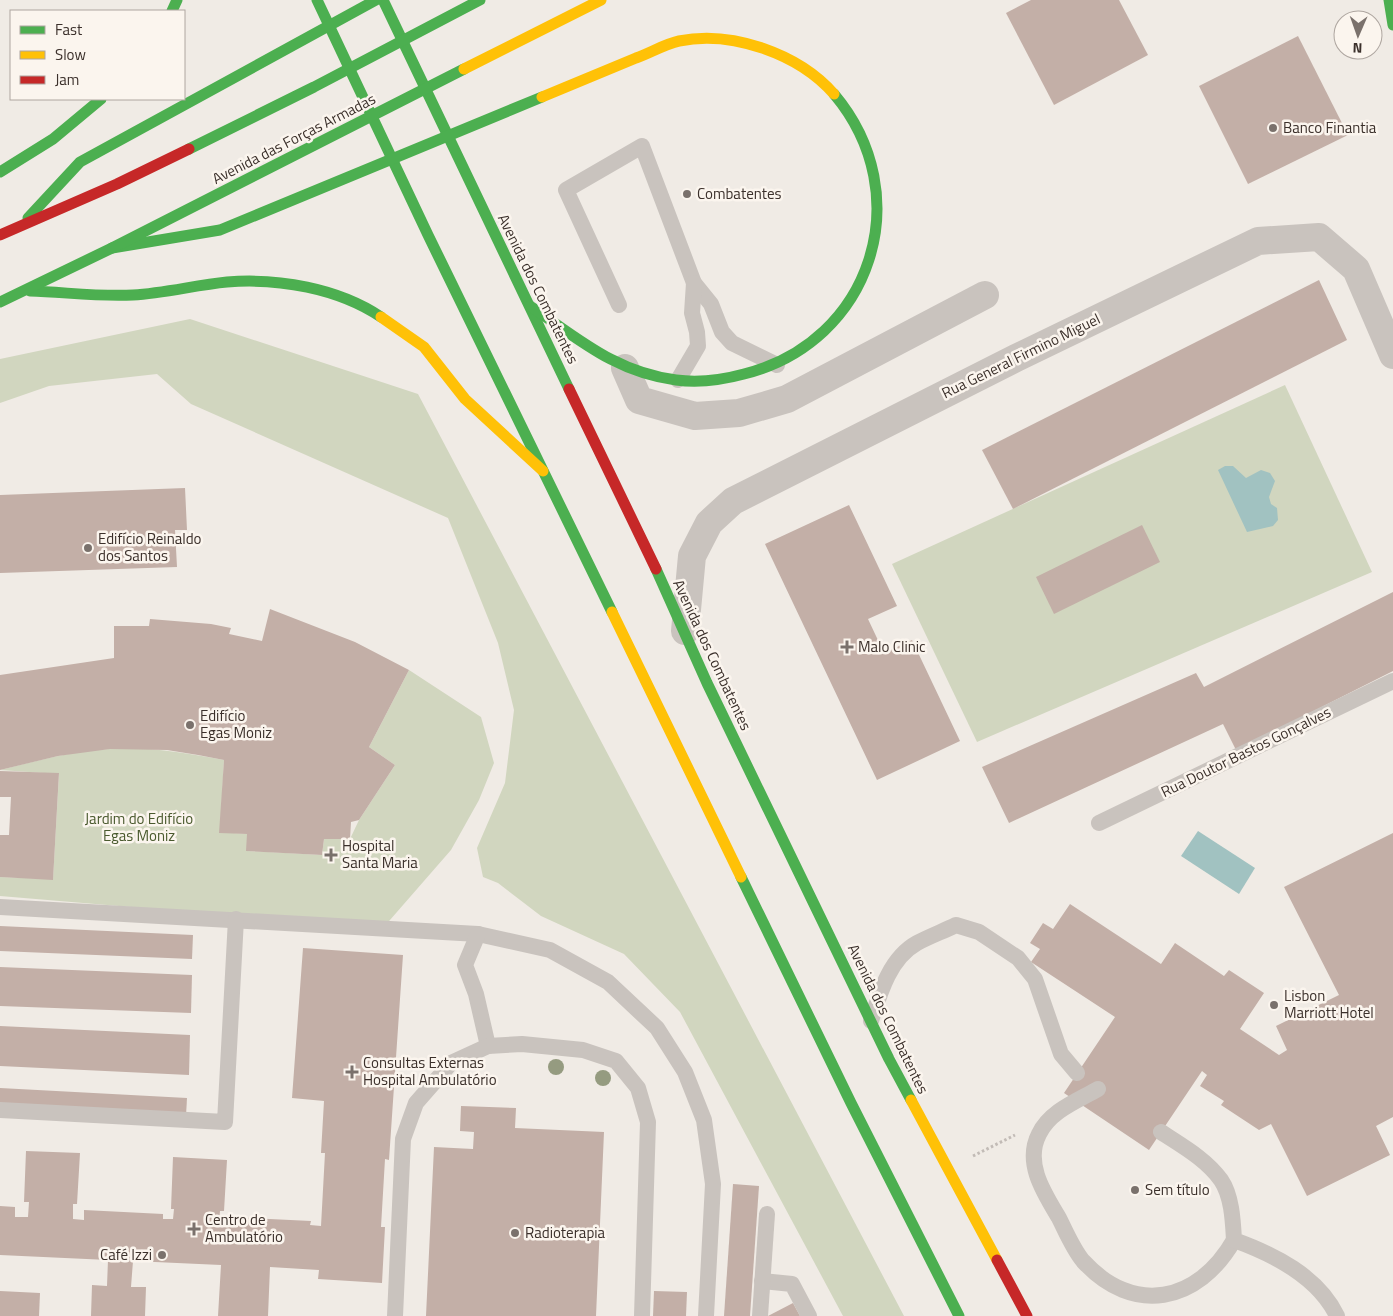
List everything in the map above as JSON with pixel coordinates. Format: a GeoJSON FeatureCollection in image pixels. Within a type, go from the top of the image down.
{"type":"FeatureCollection","features":[{"type":"Feature","properties":{"kind":"main road"},"geometry":{"type":"LineString","coordinates":[[318,0],[428,235],[851,1103],[959,1316]]}},
{"type":"Feature","properties":{"kind":"main road"},"geometry":{"type":"LineString","coordinates":[[20,227],[80,162],[376,0]]}},
{"type":"Feature","properties":{"kind":"main road","name":"Avenida dos Combatentes"},"geometry":{"type":"LineString","coordinates":[[383,0],[685,631],[711,691],[871,1020],[1027,1316]]}},
{"type":"Feature","properties":{"kind":"main road"},"geometry":{"type":"LineString","coordinates":[[0,236],[117,184],[314,87],[480,0]]}},
{"type":"Feature","properties":{"kind":"main road","name":"Avenida das Forças Armadas"},"geometry":{"type":"LineString","coordinates":[[0,302],[112,248],[600,0]]}},
{"type":"Feature","properties":{"kind":"main road"},"geometry":{"type":"LineString","coordinates":[[1389,0],[1393,25]]}},
{"type":"Feature","properties":{"kind":"main road"},"geometry":{"type":"LineString","coordinates":[[112,248],[220,230],[678,41],[705,38],[733,41],[766,49],[793,61],[820,80],[855,124],[869,152],[877,184],[878,214],[875,237],[863,278],[848,305],[829,330],[801,352],[777,366],[748,375],[718,380],[678,380],[625,368],[597,352],[530,306]]}},
{"type":"Feature","properties":{"kind":"main road"},"geometry":{"type":"LineString","coordinates":[[0,172],[57,137],[84,117],[100,100]]}},
{"type":"Feature","properties":{"kind":"main road"},"geometry":{"type":"LineString","coordinates":[[26,291],[132,295],[228,282],[270,282],[304,286],[340,298],[373,312],[424,347],[465,399],[544,471]]}},
{"type":"Feature","properties":{"kind":"street","name":"Rua General Firmino Miguel"},"geometry":{"type":"LineString","coordinates":[[685,631],[692,556],[709,523],[734,500],[1016,358],[1258,241],[1319,237],[1356,269],[1393,355]]}},
{"type":"Feature","properties":{"kind":"street"},"geometry":{"type":"LineString","coordinates":[[625,368],[639,400],[695,416],[740,413],[787,399],[985,295]]}},
{"type":"Feature","properties":{"kind":"lane"},"geometry":{"type":"LineString","coordinates":[[619,305],[566,190],[642,146],[694,283],[711,304],[722,332],[732,343],[777,366]]}},
{"type":"Feature","properties":{"kind":"lane"},"geometry":{"type":"LineString","coordinates":[[678,380],[698,346],[697,332],[692,313],[694,283]]}},
{"type":"Feature","properties":{"kind":"lane","name":"Rua Doutor Bastos Gonçalves"},"geometry":{"type":"LineString","coordinates":[[1098,823],[1393,681]]}},
{"type":"Feature","properties":{"kind":"lane"},"geometry":{"type":"LineString","coordinates":[[0,907],[478,934],[550,950],[608,982],[657,1028],[684,1072],[704,1120],[713,1184],[706,1316]]}},
{"type":"Feature","properties":{"kind":"lane"},"geometry":{"type":"LineString","coordinates":[[0,1110],[225,1122],[236,919]]}},
{"type":"Feature","properties":{"kind":"lane"},"geometry":{"type":"LineString","coordinates":[[871,1020],[881,990],[898,958],[917,943],[956,925],[979,932],[1018,958],[1035,979],[1061,1054],[1077,1073]]}},
{"type":"Feature","properties":{"kind":"lane"},"geometry":{"type":"LineString","coordinates":[[478,934],[465,965],[476,994],[488,1046]]}},
{"type":"Feature","properties":{"kind":"lane"},"geometry":{"type":"LineString","coordinates":[[396,1316],[403,1139],[416,1103],[451,1063],[488,1046],[522,1044],[583,1050],[616,1061],[638,1088],[648,1122],[642,1316]]}},
{"type":"Feature","properties":{"kind":"lane"},"geometry":{"type":"LineString","coordinates":[[1098,1089],[1050,1118],[1038,1135],[1032,1160],[1042,1188],[1082,1260],[1104,1282],[1124,1293],[1148,1297],[1176,1293],[1207,1276],[1222,1261],[1234,1240],[1232,1211],[1222,1181],[1199,1158],[1161,1132]]}},
{"type":"Feature","properties":{"kind":"lane"},"geometry":{"type":"LineString","coordinates":[[760,1316],[767,1214]]}},
{"type":"Feature","properties":{"kind":"lane"},"geometry":{"type":"LineString","coordinates":[[1234,1240],[1284,1262],[1314,1285],[1337,1316]]}},
{"type":"Feature","properties":{"kind":"lane"},"geometry":{"type":"LineString","coordinates":[[762,1281],[792,1284],[809,1316]]}},
{"type":"Feature","properties":{"kind":"path"},"geometry":{"type":"LineString","coordinates":[[948,1168],[1050,1118]]}},
{"type":"Feature","properties":{"kind":"green space"},"geometry":{"type":"Polygon","coordinates":[[[190,319],[418,394],[904,1316],[843,1316],[680,1012],[624,954],[541,916],[498,883],[483,877],[477,848],[505,783],[514,710],[498,643],[448,518],[191,404],[157,374],[49,386],[0,403],[0,359],[190,319]]]}},
{"type":"Feature","properties":{"kind":"green space"},"geometry":{"type":"Polygon","coordinates":[[[1285,385],[1372,572],[977,742],[892,564],[1285,385]]]}},
{"type":"Feature","properties":{"kind":"green space","name":"Jardim do Edifício Egas Moniz"},"geometry":{"type":"Polygon","coordinates":[[[409,670],[481,717],[494,763],[479,800],[451,850],[383,928],[0,896],[0,877],[53,879],[59,774],[0,770],[54,757],[95,750],[153,749],[224,760],[220,832],[247,834],[247,851],[322,855],[324,839],[350,839],[359,820],[395,765],[369,747],[409,670]]]}},
{"type":"Feature","properties":{"kind":"water"},"geometry":{"type":"Polygon","coordinates":[[[1225,466],[1233,466],[1246,478],[1261,470],[1270,473],[1275,481],[1269,497],[1271,504],[1277,508],[1278,520],[1273,526],[1247,532],[1218,470],[1225,466]]]}},
{"type":"Feature","properties":{"kind":"water"},"geometry":{"type":"Polygon","coordinates":[[[1198,831],[1255,868],[1239,894],[1181,856],[1198,831]]]}},
{"type":"Feature","properties":{"kind":"building"},"geometry":{"type":"Polygon","coordinates":[[[1031,0],[1119,0],[1148,55],[1054,105],[1006,13],[1031,0]]]}},
{"type":"Feature","properties":{"kind":"building"},"geometry":{"type":"Polygon","coordinates":[[[1298,36],[1348,135],[1248,184],[1199,86],[1298,36]]]}},
{"type":"Feature","properties":{"kind":"building"},"geometry":{"type":"Polygon","coordinates":[[[1319,280],[1347,340],[1013,509],[982,450],[1319,280]]]}},
{"type":"Feature","properties":{"kind":"building","name":"Edifício Reinaldo dos Santos"},"geometry":{"type":"Polygon","coordinates":[[[185,488],[187,530],[175,530],[177,567],[0,573],[0,495],[185,488]]]}},
{"type":"Feature","properties":{"kind":"building","name":"Malo Clinic"},"geometry":{"type":"Polygon","coordinates":[[[849,505],[897,606],[868,619],[884,653],[912,640],[960,741],[877,780],[765,544],[849,505]]]}},
{"type":"Feature","properties":{"kind":"building"},"geometry":{"type":"Polygon","coordinates":[[[1142,525],[1160,562],[1054,614],[1036,577],[1142,525]]]}},
{"type":"Feature","properties":{"kind":"building"},"geometry":{"type":"Polygon","coordinates":[[[1393,592],[1393,671],[1236,750],[1223,724],[1009,823],[982,767],[1196,673],[1204,687],[1393,592]]]}},
{"type":"Feature","properties":{"kind":"building","name":"Edifício Egas Moniz"},"geometry":{"type":"Polygon","coordinates":[[[270,609],[355,642],[409,670],[369,747],[395,765],[359,820],[351,822],[350,839],[324,839],[322,855],[246,851],[247,834],[219,833],[224,760],[167,750],[110,749],[58,756],[0,770],[0,675],[114,658],[114,626],[149,626],[150,619],[211,624],[231,628],[229,634],[262,641],[270,609]]]}},
{"type":"Feature","properties":{"kind":"building"},"geometry":{"type":"Polygon","coordinates":[[[0,771],[59,773],[53,880],[0,877],[0,835],[9,835],[11,797],[0,797],[0,771]]]}},
{"type":"Feature","properties":{"kind":"building"},"geometry":{"type":"Polygon","coordinates":[[[1393,833],[1393,1117],[1376,1126],[1390,1155],[1307,1196],[1271,1124],[1259,1130],[1221,1105],[1224,1101],[1200,1086],[1207,1075],[1202,1071],[1149,1150],[1064,1093],[1115,1017],[1031,962],[1040,949],[1030,943],[1043,923],[1053,929],[1070,904],[1161,964],[1175,943],[1224,976],[1229,970],[1264,993],[1240,1029],[1279,1055],[1287,1050],[1276,1026],[1339,995],[1284,887],[1393,833]]]}},
{"type":"Feature","properties":{"kind":"building"},"geometry":{"type":"Polygon","coordinates":[[[0,926],[193,935],[192,959],[0,951],[0,926]]]}},
{"type":"Feature","properties":{"kind":"building"},"geometry":{"type":"Polygon","coordinates":[[[303,948],[403,955],[389,1160],[385,1159],[381,1227],[385,1227],[382,1283],[318,1279],[319,1270],[270,1267],[268,1316],[218,1316],[221,1265],[133,1261],[131,1287],[146,1287],[145,1316],[91,1316],[92,1285],[107,1286],[108,1260],[0,1255],[0,1206],[15,1207],[15,1217],[28,1217],[29,1202],[24,1202],[26,1151],[80,1153],[77,1204],[73,1204],[73,1219],[84,1220],[84,1210],[163,1214],[163,1219],[173,1219],[174,1209],[171,1209],[173,1157],[227,1160],[224,1211],[220,1211],[219,1221],[229,1222],[229,1217],[311,1221],[310,1225],[321,1226],[325,1153],[321,1153],[324,1101],[292,1098],[303,948]]]}},
{"type":"Feature","properties":{"kind":"building"},"geometry":{"type":"Polygon","coordinates":[[[0,967],[192,975],[191,1013],[0,1006],[0,967]]]}},
{"type":"Feature","properties":{"kind":"building"},"geometry":{"type":"Polygon","coordinates":[[[0,1026],[190,1035],[189,1075],[0,1066],[0,1026]]]}},
{"type":"Feature","properties":{"kind":"building"},"geometry":{"type":"Polygon","coordinates":[[[0,1088],[187,1098],[186,1116],[0,1107],[0,1088]]]}},
{"type":"Feature","properties":{"kind":"building","name":"Radioterapia"},"geometry":{"type":"Polygon","coordinates":[[[461,1106],[516,1108],[515,1128],[604,1132],[596,1316],[426,1316],[434,1147],[473,1149],[474,1132],[460,1131],[461,1106]]]}},
{"type":"Feature","properties":{"kind":"building"},"geometry":{"type":"Polygon","coordinates":[[[733,1184],[759,1186],[750,1316],[724,1316],[733,1184]]]}},
{"type":"Feature","properties":{"kind":"building"},"geometry":{"type":"Polygon","coordinates":[[[0,1291],[40,1293],[39,1316],[0,1316],[0,1291]]]}},
{"type":"Feature","properties":{"kind":"building"},"geometry":{"type":"Polygon","coordinates":[[[654,1291],[687,1292],[686,1316],[653,1316],[654,1291]]]}},
{"type":"Feature","properties":{"kind":"building"},"geometry":{"type":"Polygon","coordinates":[[[793,1303],[800,1316],[768,1316],[793,1303]]]}},
{"type":"Feature","properties":{"kind":"traffic: fast"},"geometry":{"type":"LineString","coordinates":[[172,10],[177,0]]}},
{"type":"Feature","properties":{"kind":"traffic: fast"},"geometry":{"type":"LineString","coordinates":[[317,0],[428,235],[612,612]]}},
{"type":"Feature","properties":{"kind":"traffic: fast"},"geometry":{"type":"LineString","coordinates":[[28,218],[80,162],[376,0]]}},
{"type":"Feature","properties":{"kind":"traffic: fast"},"geometry":{"type":"LineString","coordinates":[[383,0],[569,389]]}},
{"type":"Feature","properties":{"kind":"traffic: fast"},"geometry":{"type":"LineString","coordinates":[[189,149],[314,87],[480,0]]}},
{"type":"Feature","properties":{"kind":"traffic: fast"},"geometry":{"type":"LineString","coordinates":[[1389,0],[1393,25]]}},
{"type":"Feature","properties":{"kind":"traffic: fast"},"geometry":{"type":"LineString","coordinates":[[0,302],[112,248],[464,69]]}},
{"type":"Feature","properties":{"kind":"traffic: fast"},"geometry":{"type":"LineString","coordinates":[[530,306],[598,352],[634,370],[654,376],[685,381],[719,379],[744,374],[788,357],[824,331],[851,298],[869,260],[877,219],[874,176],[860,134],[834,94]]}},
{"type":"Feature","properties":{"kind":"traffic: fast"},"geometry":{"type":"LineString","coordinates":[[112,248],[220,230],[542,97]]}},
{"type":"Feature","properties":{"kind":"traffic: fast"},"geometry":{"type":"LineString","coordinates":[[0,172],[53,139],[100,100]]}},
{"type":"Feature","properties":{"kind":"traffic: fast"},"geometry":{"type":"LineString","coordinates":[[30,291],[94,295],[133,295],[227,282],[267,282],[307,287],[327,292],[364,307],[381,317]]}},
{"type":"Feature","properties":{"kind":"traffic: fast"},"geometry":{"type":"LineString","coordinates":[[656,569],[707,683],[889,1059],[911,1100]]}},
{"type":"Feature","properties":{"kind":"traffic: fast"},"geometry":{"type":"LineString","coordinates":[[741,877],[851,1103],[959,1316]]}},
{"type":"Feature","properties":{"kind":"traffic: slow"},"geometry":{"type":"LineString","coordinates":[[464,69],[601,0]]}},
{"type":"Feature","properties":{"kind":"traffic: slow"},"geometry":{"type":"LineString","coordinates":[[542,97],[668,44],[699,38],[742,42],[763,48],[802,67],[834,94]]}},
{"type":"Feature","properties":{"kind":"traffic: slow"},"geometry":{"type":"LineString","coordinates":[[381,317],[424,347],[465,399],[543,471]]}},
{"type":"Feature","properties":{"kind":"traffic: slow"},"geometry":{"type":"LineString","coordinates":[[612,612],[741,877]]}},
{"type":"Feature","properties":{"kind":"traffic: slow"},"geometry":{"type":"LineString","coordinates":[[911,1100],[997,1260]]}},
{"type":"Feature","properties":{"kind":"traffic: jam"},"geometry":{"type":"LineString","coordinates":[[0,235],[117,184],[189,149]]}},
{"type":"Feature","properties":{"kind":"traffic: jam"},"geometry":{"type":"LineString","coordinates":[[569,389],[656,569]]}},
{"type":"Feature","properties":{"kind":"traffic: jam"},"geometry":{"type":"LineString","coordinates":[[997,1260],[1027,1316]]}},
{"type":"Feature","properties":{"kind":"place","name":"Banco Finantia"},"geometry":{"type":"Point","coordinates":[1273,128]}},
{"type":"Feature","properties":{"kind":"place","name":"Combatentes"},"geometry":{"type":"Point","coordinates":[687,194]}},
{"type":"Feature","properties":{"kind":"place","name":"Edifício Reinaldo dos Santos"},"geometry":{"type":"Point","coordinates":[88,548]}},
{"type":"Feature","properties":{"kind":"place","name":"Malo Clinic"},"geometry":{"type":"Point","coordinates":[847,647]}},
{"type":"Feature","properties":{"kind":"place","name":"Edifício Egas Moniz"},"geometry":{"type":"Point","coordinates":[190,725]}},
{"type":"Feature","properties":{"kind":"place","name":"Hospital Santa Maria"},"geometry":{"type":"Point","coordinates":[331,855]}},
{"type":"Feature","properties":{"kind":"place","name":"Lisbon Marriott Hotel"},"geometry":{"type":"Point","coordinates":[1274,1005]}},
{"type":"Feature","properties":{"kind":"place","name":"Consultas Externas Hospital Ambulatório"},"geometry":{"type":"Point","coordinates":[352,1072]}},
{"type":"Feature","properties":{"kind":"place","name":"Sem título"},"geometry":{"type":"Point","coordinates":[1135,1190]}},
{"type":"Feature","properties":{"kind":"place","name":"Centro de Ambulatório"},"geometry":{"type":"Point","coordinates":[194,1229]}},
{"type":"Feature","properties":{"kind":"place","name":"Radioterapia"},"geometry":{"type":"Point","coordinates":[515,1233]}},
{"type":"Feature","properties":{"kind":"place","name":"Café Izzi"},"geometry":{"type":"Point","coordinates":[162,1255]}}]}
